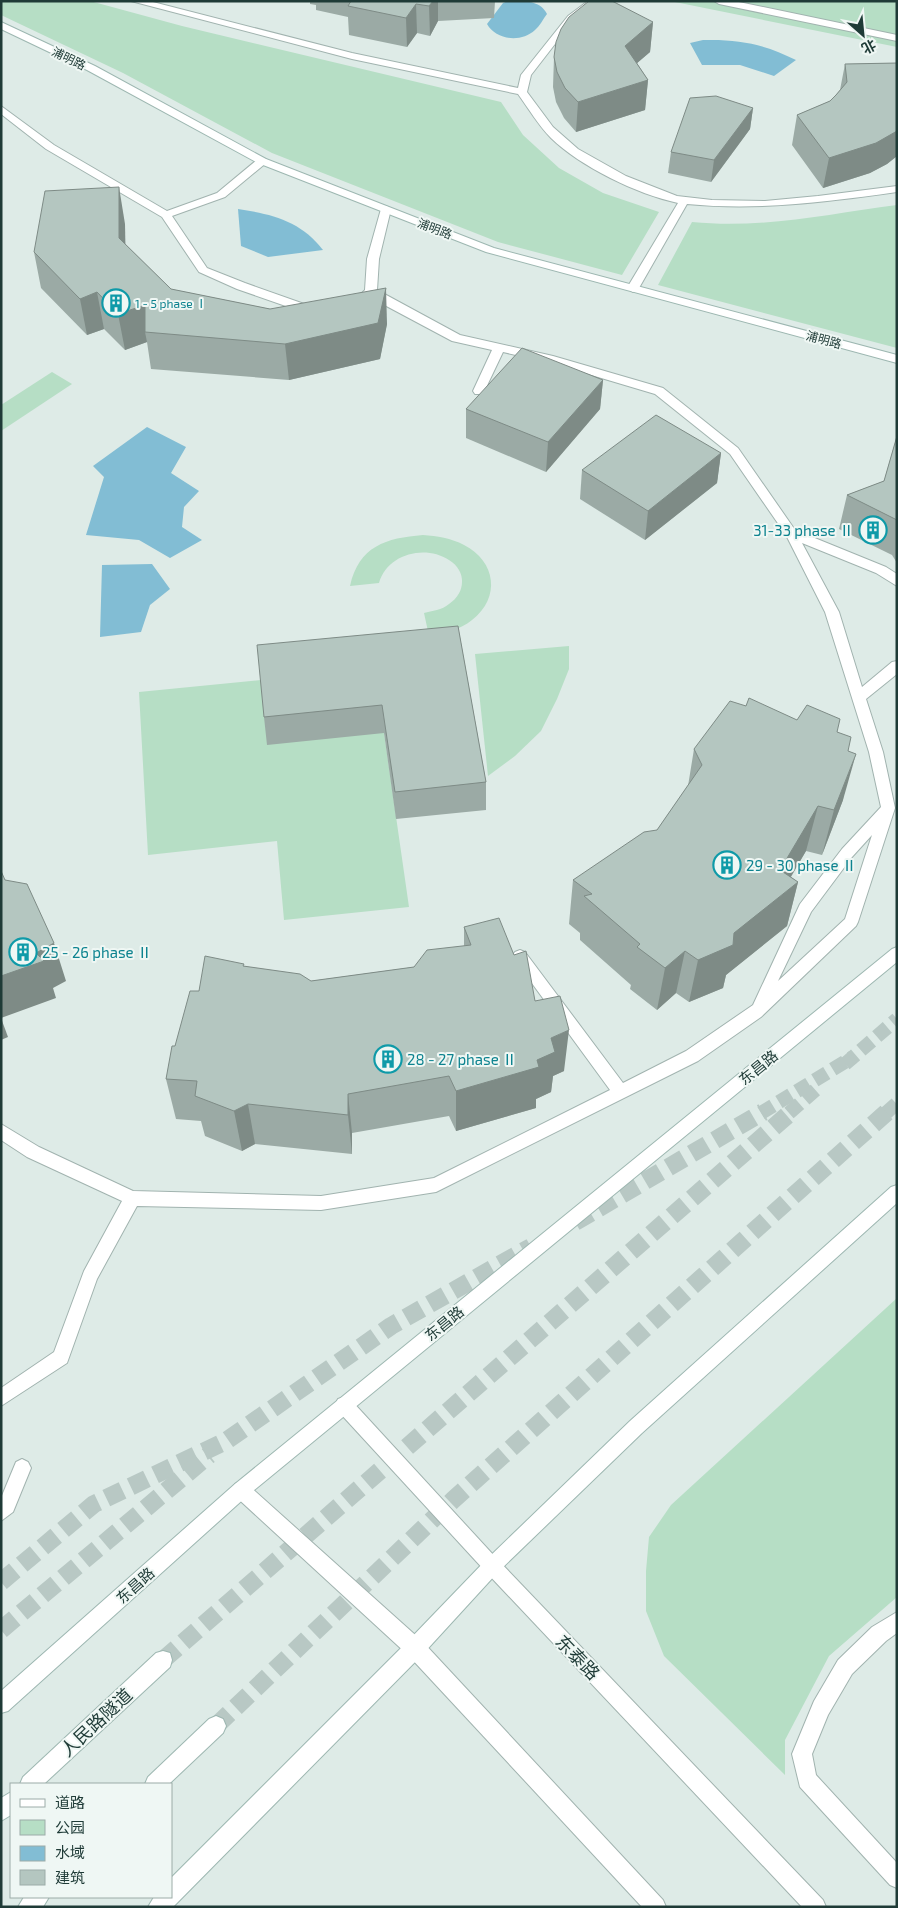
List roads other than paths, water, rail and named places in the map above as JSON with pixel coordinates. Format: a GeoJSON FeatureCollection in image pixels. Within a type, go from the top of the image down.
{"type":"FeatureCollection","features":[{"type":"Feature","properties":{"kind":"main road"},"geometry":{"type":"LineString","coordinates":[[136,1],[352,56],[522,92],[550,130],[582,157],[614,174],[660,193],[684,200],[756,205],[820,200],[897,189]]}},
{"type":"Feature","properties":{"kind":"main road"},"geometry":{"type":"LineString","coordinates":[[522,92],[526,75],[551,42],[571,18],[595,1]]}},
{"type":"Feature","properties":{"kind":"main road"},"geometry":{"type":"LineString","coordinates":[[719,1],[897,38]]}},
{"type":"Feature","properties":{"kind":"main road","name":"浦明路"},"geometry":{"type":"LineString","coordinates":[[1,25],[91,68],[262,161],[490,250],[897,359]]}},
{"type":"Feature","properties":{"kind":"main road"},"geometry":{"type":"LineString","coordinates":[[1,109],[50,148],[166,215],[203,270],[241,286],[307,309],[325,304]]}},
{"type":"Feature","properties":{"kind":"main road"},"geometry":{"type":"LineString","coordinates":[[166,215],[221,195],[262,161]]}},
{"type":"Feature","properties":{"kind":"main road"},"geometry":{"type":"LineString","coordinates":[[633,288],[684,200]]}},
{"type":"Feature","properties":{"kind":"main road"},"geometry":{"type":"LineString","coordinates":[[371,292],[373,259],[386,209]]}},
{"type":"Feature","properties":{"kind":"main road"},"geometry":{"type":"LineString","coordinates":[[1,1131],[33,1152],[132,1198],[321,1203],[436,1185],[692,1056],[756,1012],[851,922],[888,808],[876,752],[832,612],[791,533],[734,451],[659,391],[553,360],[456,338],[371,292],[353,297]]}},
{"type":"Feature","properties":{"kind":"main road"},"geometry":{"type":"LineString","coordinates":[[479,391],[499,348]]}},
{"type":"Feature","properties":{"kind":"main road"},"geometry":{"type":"LineString","coordinates":[[791,533],[881,570],[897,581]]}},
{"type":"Feature","properties":{"kind":"main road"},"geometry":{"type":"LineString","coordinates":[[859,698],[897,666]]}},
{"type":"Feature","properties":{"kind":"main road"},"geometry":{"type":"LineString","coordinates":[[756,1012],[805,908],[847,853],[888,808]]}},
{"type":"Feature","properties":{"kind":"main road","name":"东昌路"},"geometry":{"type":"LineString","coordinates":[[1,1704],[241,1490],[897,953]]}},
{"type":"Feature","properties":{"kind":"main road"},"geometry":{"type":"LineString","coordinates":[[520,956],[621,1092]]}},
{"type":"Feature","properties":{"kind":"main road"},"geometry":{"type":"LineString","coordinates":[[172,1892],[415,1648],[492,1566],[636,1426],[897,1192]]}},
{"type":"Feature","properties":{"kind":"main road"},"geometry":{"type":"LineString","coordinates":[[1,1398],[62,1357],[90,1276],[132,1198]]}},
{"type":"Feature","properties":{"kind":"main road","name":"东泰路"},"geometry":{"type":"LineString","coordinates":[[344,1405],[492,1566],[816,1907]]}},
{"type":"Feature","properties":{"kind":"main road"},"geometry":{"type":"LineString","coordinates":[[1,1512],[7,1506],[22,1468]]}},
{"type":"Feature","properties":{"kind":"main road"},"geometry":{"type":"LineString","coordinates":[[241,1490],[415,1648],[656,1907]]}},
{"type":"Feature","properties":{"kind":"main road"},"geometry":{"type":"LineString","coordinates":[[897,1621],[879,1634],[845,1667],[821,1708],[802,1754],[807,1780],[897,1878]]}},
{"type":"Feature","properties":{"kind":"main road","name":"人民路隧道"},"geometry":{"type":"LineString","coordinates":[[31,1783],[162,1660]]}},
{"type":"Feature","properties":{"kind":"main road"},"geometry":{"type":"LineString","coordinates":[[156,1783],[216,1726]]}},
{"type":"Feature","properties":{"kind":"main road"},"geometry":{"type":"LineString","coordinates":[[28,1907],[38,1898]]}},
{"type":"Feature","properties":{"kind":"main road"},"geometry":{"type":"LineString","coordinates":[[158,1907],[167,1898]]}},
{"type":"Feature","properties":{"kind":"water"},"geometry":{"type":"Polygon","coordinates":[[[508,1],[526,1],[536,4],[544,9],[547,14],[535,30],[523,37],[509,38],[496,34],[487,24],[503,3],[508,1]]]}},
{"type":"Feature","properties":{"kind":"water"},"geometry":{"type":"Polygon","coordinates":[[[703,40],[728,40],[762,46],[796,60],[774,76],[740,65],[702,65],[690,43],[703,40]]]}},
{"type":"Feature","properties":{"kind":"water"},"geometry":{"type":"Polygon","coordinates":[[[238,209],[263,213],[285,220],[305,232],[323,250],[268,257],[241,246],[238,209]]]}},
{"type":"Feature","properties":{"kind":"water"},"geometry":{"type":"Polygon","coordinates":[[[147,427],[186,447],[171,473],[199,491],[184,507],[182,527],[202,540],[170,558],[139,540],[86,535],[104,477],[93,466],[147,427]]]}},
{"type":"Feature","properties":{"kind":"water"},"geometry":{"type":"Polygon","coordinates":[[[152,564],[170,589],[150,605],[141,632],[100,637],[102,565],[152,564]]]}},
{"type":"Feature","properties":{"kind":"tunnel"},"geometry":{"type":"LineString","coordinates":[[845,1064],[897,1019]]}},
{"type":"Feature","properties":{"kind":"tunnel"},"geometry":{"type":"LineString","coordinates":[[761,1113],[853,1057]]}},
{"type":"Feature","properties":{"kind":"tunnel"},"geometry":{"type":"LineString","coordinates":[[789,1113],[820,1086]]}},
{"type":"Feature","properties":{"kind":"tunnel"},"geometry":{"type":"LineString","coordinates":[[886,1113],[897,1103]]}},
{"type":"Feature","properties":{"kind":"tunnel"},"geometry":{"type":"LineString","coordinates":[[575,1222],[763,1112]]}},
{"type":"Feature","properties":{"kind":"tunnel"},"geometry":{"type":"LineString","coordinates":[[163,1660],[791,1112]]}},
{"type":"Feature","properties":{"kind":"tunnel"},"geometry":{"type":"LineString","coordinates":[[216,1726],[453,1500],[887,1112]]}},
{"type":"Feature","properties":{"kind":"tunnel"},"geometry":{"type":"LineString","coordinates":[[1,1582],[94,1504],[226,1441],[391,1326],[531,1247]]}},
{"type":"Feature","properties":{"kind":"tunnel"},"geometry":{"type":"LineString","coordinates":[[1,1630],[209,1455]]}},
{"type":"Feature","properties":{"kind":"place","name":"1 - 5 phase Ⅰ"},"geometry":{"type":"Point","coordinates":[116,303]}},
{"type":"Feature","properties":{"kind":"place","name":"31-33 phase Ⅱ"},"geometry":{"type":"Point","coordinates":[873,530]}},
{"type":"Feature","properties":{"kind":"place","name":"29 - 30 phase Ⅱ"},"geometry":{"type":"Point","coordinates":[727,865]}},
{"type":"Feature","properties":{"kind":"place","name":"25 - 26 phase Ⅱ"},"geometry":{"type":"Point","coordinates":[23,952]}},
{"type":"Feature","properties":{"kind":"place","name":"28 - 27 phase Ⅱ"},"geometry":{"type":"Point","coordinates":[388,1059]}}]}
